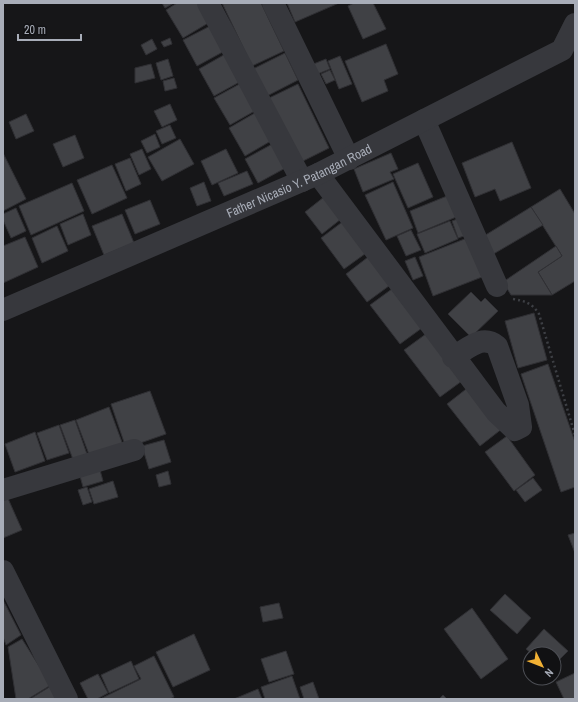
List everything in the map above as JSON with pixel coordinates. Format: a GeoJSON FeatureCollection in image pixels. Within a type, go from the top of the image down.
{"type":"FeatureCollection","features":[{"type":"Feature","properties":{"kind":"street"},"geometry":{"type":"LineString","coordinates":[[208,3],[310,178],[453,357]]}},
{"type":"Feature","properties":{"kind":"street"},"geometry":{"type":"LineString","coordinates":[[273,3],[349,158]]}},
{"type":"Feature","properties":{"kind":"street","name":"Father Nicasio Y. Patangan Road"},"geometry":{"type":"LineString","coordinates":[[3,310],[310,178],[424,120],[568,52],[575,24]]}},
{"type":"Feature","properties":{"kind":"street"},"geometry":{"type":"LineString","coordinates":[[424,120],[496,286]]}},
{"type":"Feature","properties":{"kind":"street"},"geometry":{"type":"LineString","coordinates":[[3,490],[134,450]]}},
{"type":"Feature","properties":{"kind":"street"},"geometry":{"type":"LineString","coordinates":[[3,571],[67,699]]}},
{"type":"Feature","properties":{"kind":"path"},"geometry":{"type":"LineString","coordinates":[[496,286],[505,295],[527,302],[535,308],[539,314],[575,435]]}},
{"type":"Feature","properties":{"kind":"building"},"geometry":{"type":"Polygon","coordinates":[[[162,3],[174,3],[165,8],[162,3]]]}},
{"type":"Feature","properties":{"kind":"building"},"geometry":{"type":"Polygon","coordinates":[[[177,3],[205,3],[215,19],[183,38],[166,10],[177,3]]]}},
{"type":"Feature","properties":{"kind":"building"},"geometry":{"type":"Polygon","coordinates":[[[222,3],[261,3],[284,51],[252,66],[222,3]]]}},
{"type":"Feature","properties":{"kind":"building"},"geometry":{"type":"Polygon","coordinates":[[[287,3],[339,3],[295,22],[287,3]]]}},
{"type":"Feature","properties":{"kind":"building"},"geometry":{"type":"Polygon","coordinates":[[[354,3],[373,3],[386,29],[363,39],[348,6],[354,3]]]}},
{"type":"Feature","properties":{"kind":"building"},"geometry":{"type":"Polygon","coordinates":[[[216,23],[230,48],[197,66],[183,40],[216,23]]]}},
{"type":"Feature","properties":{"kind":"building"},"geometry":{"type":"Polygon","coordinates":[[[170,38],[172,44],[164,47],[161,42],[170,38]]]}},
{"type":"Feature","properties":{"kind":"building"},"geometry":{"type":"Polygon","coordinates":[[[152,39],[157,49],[146,55],[141,45],[152,39]]]}},
{"type":"Feature","properties":{"kind":"building"},"geometry":{"type":"Polygon","coordinates":[[[386,44],[398,74],[384,80],[388,91],[362,102],[345,61],[386,44]]]}},
{"type":"Feature","properties":{"kind":"building"},"geometry":{"type":"Polygon","coordinates":[[[229,52],[245,79],[214,96],[199,69],[229,52]]]}},
{"type":"Feature","properties":{"kind":"building"},"geometry":{"type":"Polygon","coordinates":[[[285,53],[298,80],[267,96],[253,69],[285,53]]]}},
{"type":"Feature","properties":{"kind":"building"},"geometry":{"type":"Polygon","coordinates":[[[340,56],[352,84],[339,89],[328,61],[340,56]]]}},
{"type":"Feature","properties":{"kind":"building"},"geometry":{"type":"Polygon","coordinates":[[[168,59],[173,76],[161,80],[156,63],[168,59]]]}},
{"type":"Feature","properties":{"kind":"building"},"geometry":{"type":"Polygon","coordinates":[[[326,59],[330,69],[315,75],[311,65],[326,59]]]}},
{"type":"Feature","properties":{"kind":"building"},"geometry":{"type":"Polygon","coordinates":[[[151,64],[155,78],[135,83],[135,68],[151,64]]]}},
{"type":"Feature","properties":{"kind":"building"},"geometry":{"type":"Polygon","coordinates":[[[330,70],[335,80],[326,84],[321,74],[330,70]]]}},
{"type":"Feature","properties":{"kind":"building"},"geometry":{"type":"Polygon","coordinates":[[[174,78],[177,88],[165,91],[163,81],[174,78]]]}},
{"type":"Feature","properties":{"kind":"building"},"geometry":{"type":"Polygon","coordinates":[[[245,81],[260,108],[230,125],[214,98],[245,81]]]}},
{"type":"Feature","properties":{"kind":"building"},"geometry":{"type":"Polygon","coordinates":[[[298,84],[329,148],[299,163],[267,99],[298,84]]]}},
{"type":"Feature","properties":{"kind":"building"},"geometry":{"type":"Polygon","coordinates":[[[170,104],[177,120],[162,127],[154,111],[170,104]]]}},
{"type":"Feature","properties":{"kind":"building"},"geometry":{"type":"Polygon","coordinates":[[[260,110],[276,138],[245,156],[229,128],[260,110]]]}},
{"type":"Feature","properties":{"kind":"building"},"geometry":{"type":"Polygon","coordinates":[[[26,114],[34,131],[16,139],[9,122],[26,114]]]}},
{"type":"Feature","properties":{"kind":"building"},"geometry":{"type":"Polygon","coordinates":[[[170,125],[176,138],[162,144],[156,131],[170,125]]]}},
{"type":"Feature","properties":{"kind":"building"},"geometry":{"type":"Polygon","coordinates":[[[155,134],[160,147],[147,153],[141,141],[155,134]]]}},
{"type":"Feature","properties":{"kind":"building"},"geometry":{"type":"Polygon","coordinates":[[[75,135],[84,158],[63,167],[53,144],[75,135]]]}},
{"type":"Feature","properties":{"kind":"building"},"geometry":{"type":"Polygon","coordinates":[[[180,139],[194,164],[162,181],[148,157],[180,139]]]}},
{"type":"Feature","properties":{"kind":"building"},"geometry":{"type":"Polygon","coordinates":[[[276,142],[289,166],[258,183],[245,159],[276,142]]]}},
{"type":"Feature","properties":{"kind":"building"},"geometry":{"type":"Polygon","coordinates":[[[512,142],[531,188],[500,201],[495,189],[475,197],[462,163],[512,142]]]}},
{"type":"Feature","properties":{"kind":"building"},"geometry":{"type":"Polygon","coordinates":[[[142,149],[151,169],[139,175],[130,154],[142,149]]]}},
{"type":"Feature","properties":{"kind":"building"},"geometry":{"type":"Polygon","coordinates":[[[226,149],[238,173],[212,185],[201,161],[226,149]]]}},
{"type":"Feature","properties":{"kind":"building"},"geometry":{"type":"Polygon","coordinates":[[[3,153],[26,199],[3,211],[3,153]]]}},
{"type":"Feature","properties":{"kind":"building"},"geometry":{"type":"Polygon","coordinates":[[[391,153],[398,169],[390,172],[394,179],[363,192],[354,169],[391,153]]]}},
{"type":"Feature","properties":{"kind":"building"},"geometry":{"type":"Polygon","coordinates":[[[130,158],[141,184],[126,191],[115,164],[130,158]]]}},
{"type":"Feature","properties":{"kind":"building"},"geometry":{"type":"Polygon","coordinates":[[[418,163],[433,197],[408,208],[393,174],[418,163]]]}},
{"type":"Feature","properties":{"kind":"building"},"geometry":{"type":"Polygon","coordinates":[[[112,165],[127,198],[92,214],[77,180],[112,165]]]}},
{"type":"Feature","properties":{"kind":"building"},"geometry":{"type":"Polygon","coordinates":[[[247,171],[253,184],[224,196],[218,183],[247,171]]]}},
{"type":"Feature","properties":{"kind":"building"},"geometry":{"type":"Polygon","coordinates":[[[204,182],[211,201],[197,206],[190,188],[204,182]]]}},
{"type":"Feature","properties":{"kind":"building"},"geometry":{"type":"Polygon","coordinates":[[[393,182],[413,228],[386,240],[365,195],[393,182]]]}},
{"type":"Feature","properties":{"kind":"building"},"geometry":{"type":"Polygon","coordinates":[[[72,183],[84,211],[31,235],[19,206],[72,183]]]}},
{"type":"Feature","properties":{"kind":"building"},"geometry":{"type":"Polygon","coordinates":[[[560,189],[575,214],[575,281],[552,295],[538,272],[562,256],[531,207],[560,189]]]}},
{"type":"Feature","properties":{"kind":"building"},"geometry":{"type":"Polygon","coordinates":[[[452,194],[461,215],[418,233],[410,211],[452,194]]]}},
{"type":"Feature","properties":{"kind":"building"},"geometry":{"type":"Polygon","coordinates":[[[324,197],[341,219],[322,234],[305,212],[324,197]]]}},
{"type":"Feature","properties":{"kind":"building"},"geometry":{"type":"Polygon","coordinates":[[[150,200],[160,224],[135,234],[125,210],[150,200]]]}},
{"type":"Feature","properties":{"kind":"building"},"geometry":{"type":"Polygon","coordinates":[[[531,207],[543,225],[490,256],[479,239],[531,207]]]}},
{"type":"Feature","properties":{"kind":"building"},"geometry":{"type":"Polygon","coordinates":[[[16,208],[26,231],[11,238],[3,220],[3,214],[16,208]]]}},
{"type":"Feature","properties":{"kind":"building"},"geometry":{"type":"Polygon","coordinates":[[[83,214],[91,235],[68,245],[60,224],[83,214]]]}},
{"type":"Feature","properties":{"kind":"building"},"geometry":{"type":"Polygon","coordinates":[[[122,214],[134,243],[104,255],[92,226],[122,214]]]}},
{"type":"Feature","properties":{"kind":"building"},"geometry":{"type":"Polygon","coordinates":[[[460,218],[467,235],[458,238],[452,221],[460,218]]]}},
{"type":"Feature","properties":{"kind":"building"},"geometry":{"type":"Polygon","coordinates":[[[345,220],[369,251],[344,269],[321,238],[345,220]]]}},
{"type":"Feature","properties":{"kind":"building"},"geometry":{"type":"Polygon","coordinates":[[[450,221],[458,239],[425,253],[417,234],[450,221]]]}},
{"type":"Feature","properties":{"kind":"building"},"geometry":{"type":"Polygon","coordinates":[[[57,226],[68,251],[42,263],[32,238],[57,226]]]}},
{"type":"Feature","properties":{"kind":"building"},"geometry":{"type":"Polygon","coordinates":[[[411,230],[421,250],[406,256],[397,236],[411,230]]]}},
{"type":"Feature","properties":{"kind":"building"},"geometry":{"type":"Polygon","coordinates":[[[25,237],[38,267],[3,283],[3,246],[25,237]]]}},
{"type":"Feature","properties":{"kind":"building"},"geometry":{"type":"Polygon","coordinates":[[[467,238],[482,277],[433,296],[419,257],[467,238]]]}},
{"type":"Feature","properties":{"kind":"building"},"geometry":{"type":"Polygon","coordinates":[[[556,246],[562,256],[538,272],[552,295],[511,295],[503,282],[556,246]]]}},
{"type":"Feature","properties":{"kind":"building"},"geometry":{"type":"Polygon","coordinates":[[[372,254],[393,283],[367,302],[346,274],[372,254]]]}},
{"type":"Feature","properties":{"kind":"building"},"geometry":{"type":"Polygon","coordinates":[[[415,257],[423,276],[413,280],[405,261],[415,257]]]}},
{"type":"Feature","properties":{"kind":"building"},"geometry":{"type":"Polygon","coordinates":[[[396,286],[426,325],[400,344],[370,305],[396,286]]]}},
{"type":"Feature","properties":{"kind":"building"},"geometry":{"type":"Polygon","coordinates":[[[471,292],[481,302],[485,298],[498,311],[471,337],[448,314],[471,292]]]}},
{"type":"Feature","properties":{"kind":"building"},"geometry":{"type":"Polygon","coordinates":[[[534,313],[547,360],[518,368],[505,321],[534,313]]]}},
{"type":"Feature","properties":{"kind":"building"},"geometry":{"type":"Polygon","coordinates":[[[430,331],[466,378],[440,397],[404,350],[430,331]]]}},
{"type":"Feature","properties":{"kind":"building"},"geometry":{"type":"Polygon","coordinates":[[[548,364],[575,442],[575,487],[561,492],[521,374],[548,364]]]}},
{"type":"Feature","properties":{"kind":"building"},"geometry":{"type":"Polygon","coordinates":[[[470,386],[503,428],[480,446],[447,404],[470,386]]]}},
{"type":"Feature","properties":{"kind":"building"},"geometry":{"type":"Polygon","coordinates":[[[150,391],[166,434],[126,448],[111,404],[150,391]]]}},
{"type":"Feature","properties":{"kind":"building"},"geometry":{"type":"Polygon","coordinates":[[[109,407],[123,445],[90,457],[76,420],[109,407]]]}},
{"type":"Feature","properties":{"kind":"building"},"geometry":{"type":"Polygon","coordinates":[[[75,420],[88,457],[74,462],[60,425],[75,420]]]}},
{"type":"Feature","properties":{"kind":"building"},"geometry":{"type":"Polygon","coordinates":[[[59,425],[69,453],[47,460],[37,433],[59,425]]]}},
{"type":"Feature","properties":{"kind":"building"},"geometry":{"type":"Polygon","coordinates":[[[35,432],[45,461],[15,472],[5,444],[35,432]]]}},
{"type":"Feature","properties":{"kind":"building"},"geometry":{"type":"Polygon","coordinates":[[[507,436],[535,475],[514,491],[485,452],[507,436]]]}},
{"type":"Feature","properties":{"kind":"building"},"geometry":{"type":"Polygon","coordinates":[[[164,440],[171,462],[149,469],[142,446],[164,440]]]}},
{"type":"Feature","properties":{"kind":"building"},"geometry":{"type":"Polygon","coordinates":[[[100,470],[103,481],[83,487],[80,476],[100,470]]]}},
{"type":"Feature","properties":{"kind":"building"},"geometry":{"type":"Polygon","coordinates":[[[168,471],[171,484],[159,487],[156,475],[168,471]]]}},
{"type":"Feature","properties":{"kind":"building"},"geometry":{"type":"Polygon","coordinates":[[[533,478],[542,490],[525,502],[516,490],[533,478]]]}},
{"type":"Feature","properties":{"kind":"building"},"geometry":{"type":"Polygon","coordinates":[[[113,481],[118,497],[94,504],[89,489],[113,481]]]}},
{"type":"Feature","properties":{"kind":"building"},"geometry":{"type":"Polygon","coordinates":[[[87,487],[92,502],[83,505],[78,490],[87,487]]]}},
{"type":"Feature","properties":{"kind":"building"},"geometry":{"type":"Polygon","coordinates":[[[6,494],[22,530],[3,538],[3,496],[6,494]]]}},
{"type":"Feature","properties":{"kind":"building"},"geometry":{"type":"Polygon","coordinates":[[[575,533],[575,553],[568,535],[575,533]]]}},
{"type":"Feature","properties":{"kind":"building"},"geometry":{"type":"Polygon","coordinates":[[[505,594],[531,618],[517,634],[490,610],[505,594]]]}},
{"type":"Feature","properties":{"kind":"building"},"geometry":{"type":"Polygon","coordinates":[[[3,600],[21,635],[6,645],[3,637],[3,600]]]}},
{"type":"Feature","properties":{"kind":"building"},"geometry":{"type":"Polygon","coordinates":[[[279,603],[283,618],[263,622],[260,607],[279,603]]]}},
{"type":"Feature","properties":{"kind":"building"},"geometry":{"type":"Polygon","coordinates":[[[472,608],[508,659],[481,679],[444,629],[472,608]]]}},
{"type":"Feature","properties":{"kind":"building"},"geometry":{"type":"Polygon","coordinates":[[[544,629],[568,651],[562,657],[562,646],[529,646],[544,629]]]}},
{"type":"Feature","properties":{"kind":"building"},"geometry":{"type":"Polygon","coordinates":[[[194,634],[210,670],[173,687],[156,652],[194,634]]]}},
{"type":"Feature","properties":{"kind":"building"},"geometry":{"type":"Polygon","coordinates":[[[22,639],[51,685],[28,699],[16,699],[8,647],[22,639]]]}},
{"type":"Feature","properties":{"kind":"building"},"geometry":{"type":"Polygon","coordinates":[[[286,651],[294,674],[269,682],[261,659],[286,651]]]}},
{"type":"Feature","properties":{"kind":"building"},"geometry":{"type":"Polygon","coordinates":[[[154,656],[174,697],[170,699],[100,699],[141,679],[134,666],[154,656]]]}},
{"type":"Feature","properties":{"kind":"building"},"geometry":{"type":"Polygon","coordinates":[[[131,661],[139,679],[109,693],[101,675],[131,661]]]}},
{"type":"Feature","properties":{"kind":"building"},"geometry":{"type":"Polygon","coordinates":[[[575,673],[575,699],[564,699],[558,686],[562,686],[562,679],[575,673]]]}},
{"type":"Feature","properties":{"kind":"building"},"geometry":{"type":"Polygon","coordinates":[[[98,674],[108,693],[97,699],[88,699],[80,683],[98,674]]]}},
{"type":"Feature","properties":{"kind":"building"},"geometry":{"type":"Polygon","coordinates":[[[292,676],[300,699],[265,699],[261,687],[292,676]]]}},
{"type":"Feature","properties":{"kind":"building"},"geometry":{"type":"Polygon","coordinates":[[[313,682],[319,699],[304,699],[300,687],[313,682]]]}},
{"type":"Feature","properties":{"kind":"building"},"geometry":{"type":"Polygon","coordinates":[[[51,686],[59,699],[30,699],[51,686]]]}},
{"type":"Feature","properties":{"kind":"building"},"geometry":{"type":"Polygon","coordinates":[[[258,689],[262,699],[234,699],[258,689]]]}},
{"type":"Feature","properties":{"kind":"building"},"geometry":{"type":"Polygon","coordinates":[[[443,695],[447,699],[439,699],[443,695]]]}}]}
